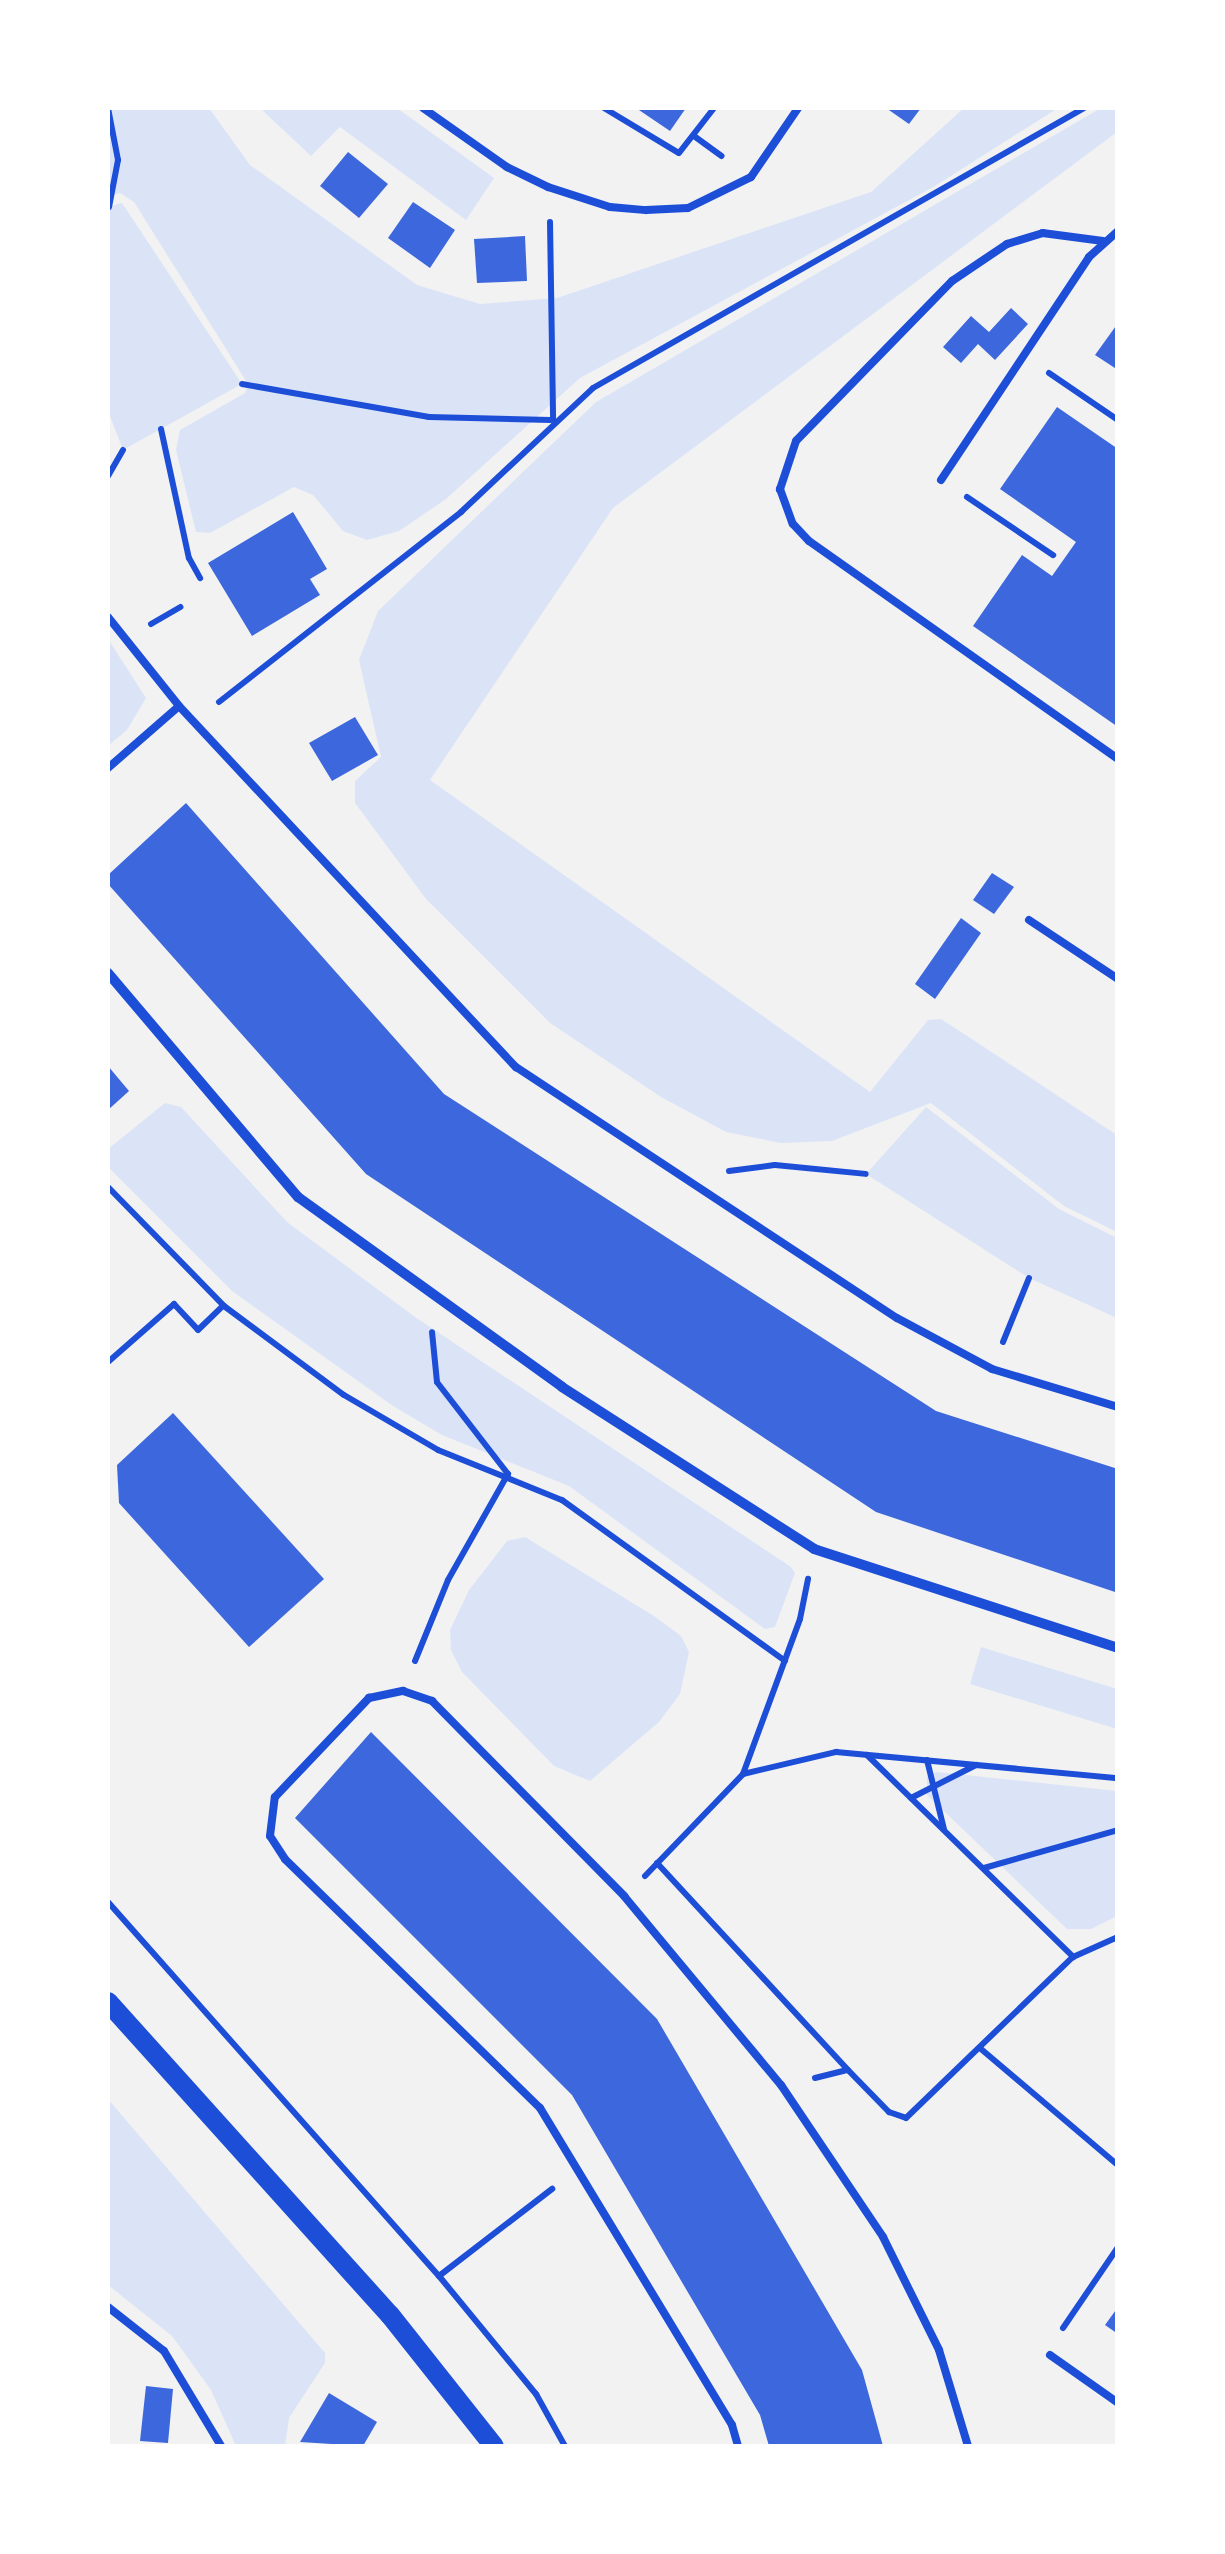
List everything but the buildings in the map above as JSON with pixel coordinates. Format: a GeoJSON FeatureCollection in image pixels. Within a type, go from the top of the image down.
{"type":"FeatureCollection","features":[{"type":"Feature","properties":{"kind":"main road"},"geometry":{"type":"LineString","coordinates":[[108,2002],[390,2314],[494,2446]]}},
{"type":"Feature","properties":{"kind":"street"},"geometry":{"type":"LineString","coordinates":[[108,973],[298,1197],[440,1302],[814,1548],[1118,1648]]}},
{"type":"Feature","properties":{"kind":"lane"},"geometry":{"type":"LineString","coordinates":[[423,108],[507,167],[548,187],[646,210],[688,208],[751,176],[798,108]]}},
{"type":"Feature","properties":{"kind":"lane"},"geometry":{"type":"LineString","coordinates":[[941,480],[1104,241],[1118,231]]}},
{"type":"Feature","properties":{"kind":"lane"},"geometry":{"type":"LineString","coordinates":[[1104,241],[1043,233],[1007,244],[952,281],[796,441],[780,488],[793,524],[809,541],[1118,759]]}},
{"type":"Feature","properties":{"kind":"lane"},"geometry":{"type":"LineString","coordinates":[[108,616],[179,706],[490,1046],[896,1318],[992,1369],[1118,1407]]}},
{"type":"Feature","properties":{"kind":"lane"},"geometry":{"type":"LineString","coordinates":[[108,768],[179,706]]}},
{"type":"Feature","properties":{"kind":"lane"},"geometry":{"type":"LineString","coordinates":[[1029,920],[1118,979]]}},
{"type":"Feature","properties":{"kind":"lane"},"geometry":{"type":"LineString","coordinates":[[738,2446],[732,2425],[540,2108],[284,1859],[270,1836],[275,1797],[369,1698],[403,1691],[432,1700],[624,1896],[782,2086],[882,2237],[940,2350],[968,2446]]}},
{"type":"Feature","properties":{"kind":"lane"},"geometry":{"type":"LineString","coordinates":[[108,2306],[164,2351],[221,2446]]}},
{"type":"Feature","properties":{"kind":"lane"},"geometry":{"type":"LineString","coordinates":[[1050,2356],[1118,2403]]}},
{"type":"Feature","properties":{"kind":"path"},"geometry":{"type":"LineString","coordinates":[[108,108],[118,160],[109,207]]}},
{"type":"Feature","properties":{"kind":"path"},"geometry":{"type":"LineString","coordinates":[[604,108],[679,153],[714,108]]}},
{"type":"Feature","properties":{"kind":"path"},"geometry":{"type":"LineString","coordinates":[[194,722],[460,512],[553,420],[593,388],[1084,108]]}},
{"type":"Feature","properties":{"kind":"path"},"geometry":{"type":"LineString","coordinates":[[552,262],[553,420]]}},
{"type":"Feature","properties":{"kind":"path"},"geometry":{"type":"LineString","coordinates":[[1023,355],[1118,420]]}},
{"type":"Feature","properties":{"kind":"path"},"geometry":{"type":"LineString","coordinates":[[242,384],[429,418],[553,420]]}},
{"type":"Feature","properties":{"kind":"path"},"geometry":{"type":"LineString","coordinates":[[162,429],[189,558],[200,578]]}},
{"type":"Feature","properties":{"kind":"path"},"geometry":{"type":"LineString","coordinates":[[108,476],[123,450]]}},
{"type":"Feature","properties":{"kind":"path"},"geometry":{"type":"LineString","coordinates":[[941,480],[1054,555]]}},
{"type":"Feature","properties":{"kind":"path"},"geometry":{"type":"LineString","coordinates":[[696,1184],[746,1166],[866,1174]]}},
{"type":"Feature","properties":{"kind":"path"},"geometry":{"type":"LineString","coordinates":[[108,1188],[224,1306],[389,1422],[438,1450],[508,1474],[608,1529],[785,1661]]}},
{"type":"Feature","properties":{"kind":"path"},"geometry":{"type":"LineString","coordinates":[[992,1369],[1029,1278]]}},
{"type":"Feature","properties":{"kind":"path"},"geometry":{"type":"LineString","coordinates":[[440,1302],[430,1344],[438,1382],[508,1474]]}},
{"type":"Feature","properties":{"kind":"path"},"geometry":{"type":"LineString","coordinates":[[108,1362],[174,1304],[198,1330],[224,1306]]}},
{"type":"Feature","properties":{"kind":"path"},"geometry":{"type":"LineString","coordinates":[[403,1691],[448,1580],[508,1474]]}},
{"type":"Feature","properties":{"kind":"path"},"geometry":{"type":"LineString","coordinates":[[800,1619],[743,1774],[657,1864],[897,2117],[914,2111],[1073,1958],[1118,1938]]}},
{"type":"Feature","properties":{"kind":"path"},"geometry":{"type":"LineString","coordinates":[[743,1774],[836,1752],[1118,1778]]}},
{"type":"Feature","properties":{"kind":"path"},"geometry":{"type":"LineString","coordinates":[[866,1754],[1073,1958]]}},
{"type":"Feature","properties":{"kind":"path"},"geometry":{"type":"LineString","coordinates":[[927,1760],[944,1830]]}},
{"type":"Feature","properties":{"kind":"path"},"geometry":{"type":"LineString","coordinates":[[910,1798],[977,1765]]}},
{"type":"Feature","properties":{"kind":"path"},"geometry":{"type":"LineString","coordinates":[[983,1868],[1118,1830]]}},
{"type":"Feature","properties":{"kind":"path"},"geometry":{"type":"LineString","coordinates":[[108,1902],[439,2276],[536,2394],[565,2446]]}},
{"type":"Feature","properties":{"kind":"path"},"geometry":{"type":"LineString","coordinates":[[981,2048],[1118,2165]]}},
{"type":"Feature","properties":{"kind":"path"},"geometry":{"type":"LineString","coordinates":[[439,2276],[553,2190],[544,2178]]}},
{"type":"Feature","properties":{"kind":"path"},"geometry":{"type":"LineString","coordinates":[[1050,2356],[1118,2247]]}},
{"type":"Feature","properties":{"kind":"shaded area"},"geometry":{"type":"Polygon","coordinates":[[[108,108],[209,108],[250,165],[417,285],[480,304],[557,298],[871,192],[964,108],[1058,108],[935,186],[580,378],[446,499],[399,531],[367,540],[343,531],[313,495],[294,487],[210,533],[196,532],[176,450],[180,430],[245,393],[248,384],[134,202],[120,193],[108,196],[108,108]]]}},
{"type":"Feature","properties":{"kind":"shaded area"},"geometry":{"type":"Polygon","coordinates":[[[260,108],[397,108],[494,178],[466,220],[340,127],[311,156],[260,108]]]}},
{"type":"Feature","properties":{"kind":"shaded area"},"geometry":{"type":"Polygon","coordinates":[[[1101,108],[1117,108],[1117,132],[613,508],[430,780],[870,1092],[928,1020],[941,1019],[978,1043],[1117,1135],[1117,1232],[1064,1206],[931,1103],[832,1141],[781,1143],[726,1132],[661,1097],[550,1023],[426,899],[355,803],[355,781],[381,757],[359,660],[378,611],[596,402],[1101,108]]]}},
{"type":"Feature","properties":{"kind":"shaded area"},"geometry":{"type":"Polygon","coordinates":[[[122,203],[242,384],[123,450],[108,411],[108,207],[122,203]]]}},
{"type":"Feature","properties":{"kind":"shaded area"},"geometry":{"type":"Polygon","coordinates":[[[108,639],[146,698],[127,730],[108,746],[108,639]]]}},
{"type":"Feature","properties":{"kind":"shaded area"},"geometry":{"type":"Polygon","coordinates":[[[165,1103],[181,1107],[287,1222],[415,1317],[791,1567],[795,1573],[775,1627],[765,1629],[569,1486],[442,1435],[393,1406],[232,1291],[108,1167],[108,1149],[165,1103]]]}},
{"type":"Feature","properties":{"kind":"shaded area"},"geometry":{"type":"Polygon","coordinates":[[[926,1107],[1059,1209],[1117,1238],[1117,1318],[1029,1278],[866,1174],[926,1107]]]}},
{"type":"Feature","properties":{"kind":"shaded area"},"geometry":{"type":"Polygon","coordinates":[[[525,1537],[654,1616],[681,1636],[689,1652],[680,1694],[659,1722],[590,1781],[554,1766],[462,1672],[451,1650],[450,1630],[469,1590],[507,1541],[525,1537]]]}},
{"type":"Feature","properties":{"kind":"shaded area"},"geometry":{"type":"Polygon","coordinates":[[[981,1647],[1117,1689],[1117,1729],[970,1684],[981,1647]]]}},
{"type":"Feature","properties":{"kind":"shaded area"},"geometry":{"type":"Polygon","coordinates":[[[937,1772],[1117,1791],[1117,1916],[1091,1929],[1067,1929],[927,1795],[927,1776],[937,1772]]]}},
{"type":"Feature","properties":{"kind":"shaded area"},"geometry":{"type":"Polygon","coordinates":[[[108,2099],[325,2353],[325,2363],[289,2418],[285,2446],[236,2446],[211,2390],[172,2336],[108,2285],[108,2099]]]}}]}
